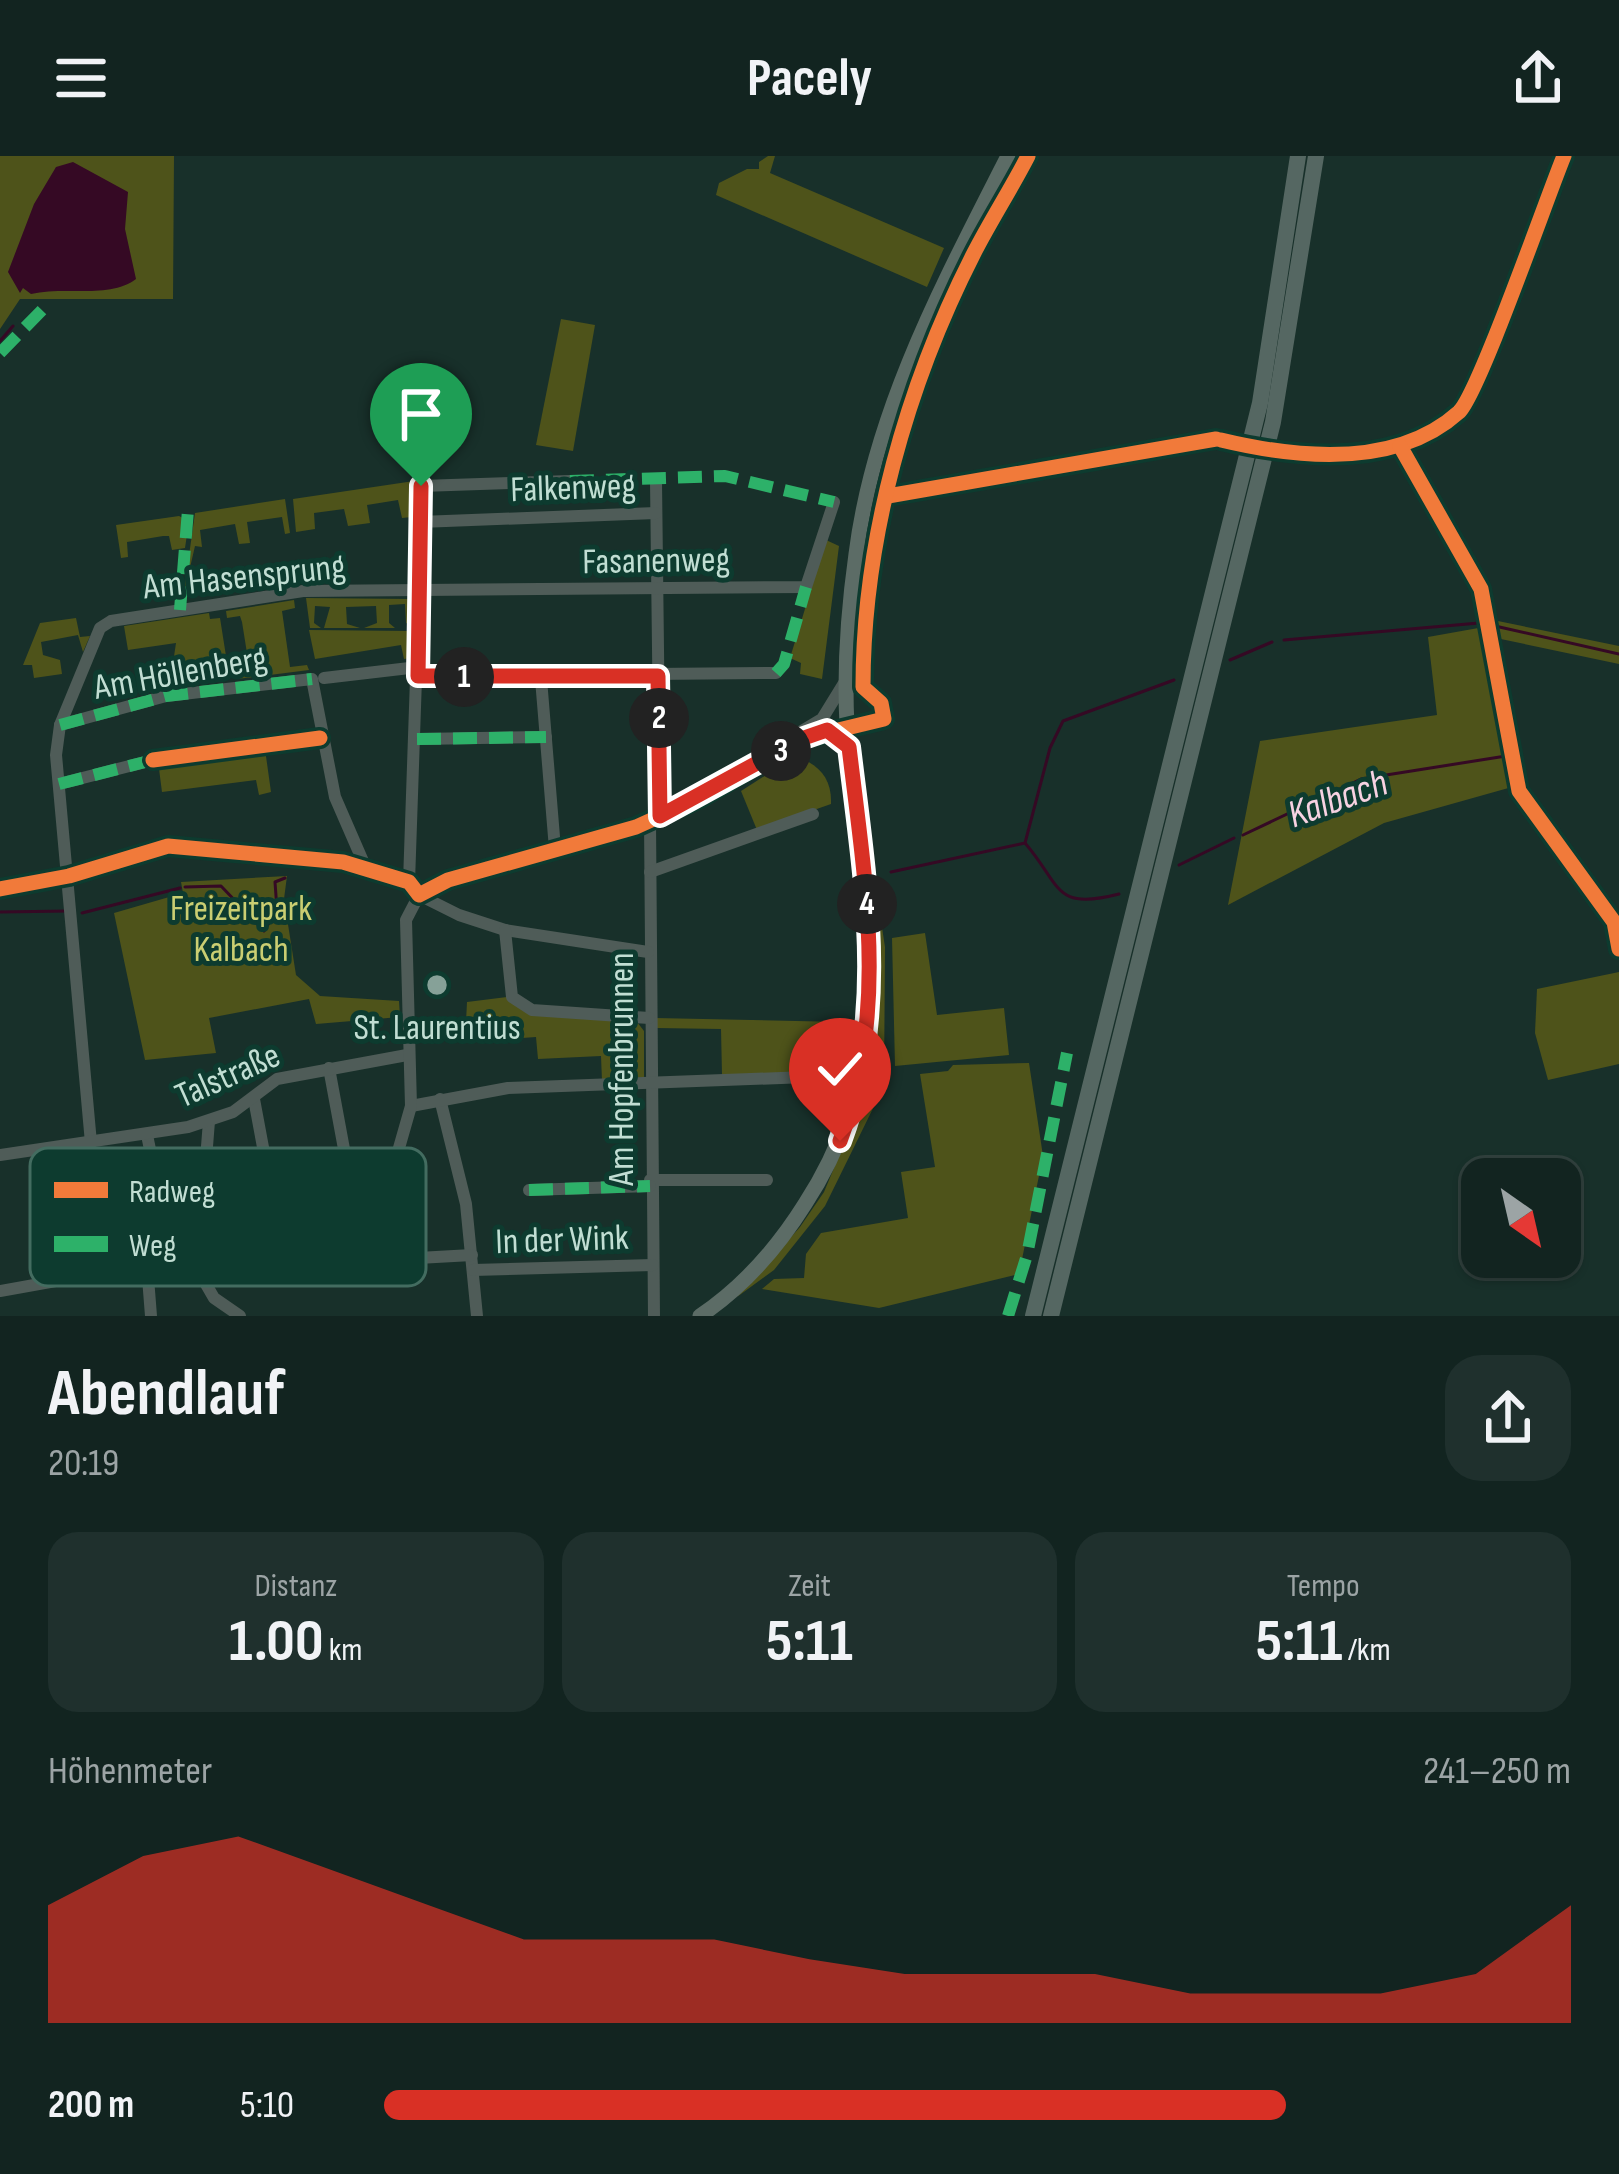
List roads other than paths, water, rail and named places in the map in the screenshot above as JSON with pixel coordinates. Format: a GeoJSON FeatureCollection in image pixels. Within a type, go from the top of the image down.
{"type":"FeatureCollection","features":[{"type":"Feature","properties":{"kind":"highway"},"geometry":{"type":"LineString","coordinates":[[1033,1316],[1259,403],[1298,156]]}},
{"type":"Feature","properties":{"kind":"highway"},"geometry":{"type":"LineString","coordinates":[[1051,1316],[1273,422],[1316,156]]}},
{"type":"Feature","properties":{"kind":"main road"},"geometry":{"type":"LineString","coordinates":[[700,1316],[750,1275],[788,1232],[826,1173],[862,1071],[872,968],[846,680],[856,548],[893,402],[921,333],[1009,156]]}},
{"type":"Feature","properties":{"kind":"street"},"geometry":{"type":"LineString","coordinates":[[410,882],[422,481],[570,482]]}},
{"type":"Feature","properties":{"kind":"street","name":"Am Hopfenbrunnen"},"geometry":{"type":"LineString","coordinates":[[654,1316],[648,952],[658,676],[656,481]]}},
{"type":"Feature","properties":{"kind":"street","name":"Fasanenweg"},"geometry":{"type":"LineString","coordinates":[[418,592],[806,587],[834,502]]}},
{"type":"Feature","properties":{"kind":"street","name":"Falkenweg"},"geometry":{"type":"LineString","coordinates":[[420,522],[656,513]]}},
{"type":"Feature","properties":{"kind":"street","name":"Am Hasensprung"},"geometry":{"type":"LineString","coordinates":[[91,1143],[58,784],[60,725],[100,628],[111,621],[303,591],[418,592]]}},
{"type":"Feature","properties":{"kind":"street","name":"Am Höllenberg"},"geometry":{"type":"LineString","coordinates":[[60,725],[166,696],[318,679],[418,672],[541,679],[776,673]]}},
{"type":"Feature","properties":{"kind":"street"},"geometry":{"type":"LineString","coordinates":[[318,679],[335,797],[365,866]]}},
{"type":"Feature","properties":{"kind":"street"},"geometry":{"type":"LineString","coordinates":[[541,679],[555,849]]}},
{"type":"Feature","properties":{"kind":"street"},"geometry":{"type":"LineString","coordinates":[[824,725],[846,680]]}},
{"type":"Feature","properties":{"kind":"street"},"geometry":{"type":"LineString","coordinates":[[824,725],[849,747]]}},
{"type":"Feature","properties":{"kind":"street"},"geometry":{"type":"LineString","coordinates":[[398,1148],[411,1106],[406,920],[419,895],[448,880],[655,818],[824,725],[847,725]]}},
{"type":"Feature","properties":{"kind":"street"},"geometry":{"type":"LineString","coordinates":[[417,739],[546,737]]}},
{"type":"Feature","properties":{"kind":"street"},"geometry":{"type":"LineString","coordinates":[[58,784],[153,760]]}},
{"type":"Feature","properties":{"kind":"street"},"geometry":{"type":"LineString","coordinates":[[650,872],[813,814]]}},
{"type":"Feature","properties":{"kind":"street"},"geometry":{"type":"LineString","coordinates":[[10,887],[175,847],[365,866],[410,882],[419,895],[505,931],[648,952]]}},
{"type":"Feature","properties":{"kind":"street"},"geometry":{"type":"LineString","coordinates":[[505,931],[512,998],[520,1004],[532,1010],[649,1018]]}},
{"type":"Feature","properties":{"kind":"street","name":"Talstraße"},"geometry":{"type":"LineString","coordinates":[[53,1148],[209,1121],[254,1100],[277,1079],[407,1054]]}},
{"type":"Feature","properties":{"kind":"street"},"geometry":{"type":"LineString","coordinates":[[329,1068],[344,1148]]}},
{"type":"Feature","properties":{"kind":"street"},"geometry":{"type":"LineString","coordinates":[[411,1106],[508,1088],[649,1087],[807,1077]]}},
{"type":"Feature","properties":{"kind":"street"},"geometry":{"type":"LineString","coordinates":[[440,1099],[466,1204],[477,1316]]}},
{"type":"Feature","properties":{"kind":"street"},"geometry":{"type":"LineString","coordinates":[[254,1100],[263,1148]]}},
{"type":"Feature","properties":{"kind":"street"},"geometry":{"type":"LineString","coordinates":[[205,1148],[209,1121]]}},
{"type":"Feature","properties":{"kind":"street"},"geometry":{"type":"LineString","coordinates":[[147,1135],[150,1148]]}},
{"type":"Feature","properties":{"kind":"street","name":"Talstraße"},"geometry":{"type":"LineString","coordinates":[[0,1155],[30,1151]]}},
{"type":"Feature","properties":{"kind":"street"},"geometry":{"type":"LineString","coordinates":[[530,1190],[767,1180]]}},
{"type":"Feature","properties":{"kind":"street","name":"In der Wink"},"geometry":{"type":"LineString","coordinates":[[426,1259],[653,1265]]}},
{"type":"Feature","properties":{"kind":"street"},"geometry":{"type":"LineString","coordinates":[[0,1291],[30,1285]]}},
{"type":"Feature","properties":{"kind":"street"},"geometry":{"type":"LineString","coordinates":[[149,1286],[151,1316]]}},
{"type":"Feature","properties":{"kind":"street"},"geometry":{"type":"LineString","coordinates":[[207,1286],[214,1298],[240,1316]]}},
{"type":"Feature","properties":{"kind":"waterway"},"geometry":{"type":"LineString","coordinates":[[0,341],[13,326]]}},
{"type":"Feature","properties":{"kind":"waterway","name":"Kalbach"},"geometry":{"type":"LineString","coordinates":[[1284,640],[1479,623]]}},
{"type":"Feature","properties":{"kind":"waterway","name":"Kalbach"},"geometry":{"type":"LineString","coordinates":[[1495,626],[1619,654]]}},
{"type":"Feature","properties":{"kind":"waterway","name":"Kalbach"},"geometry":{"type":"LineString","coordinates":[[1230,660],[1272,642]]}},
{"type":"Feature","properties":{"kind":"waterway","name":"Kalbach"},"geometry":{"type":"LineString","coordinates":[[891,872],[1025,843],[1050,748],[1063,721],[1174,680]]}},
{"type":"Feature","properties":{"kind":"waterway","name":"Kalbach"},"geometry":{"type":"LineString","coordinates":[[1243,835],[1361,779],[1506,756]]}},
{"type":"Feature","properties":{"kind":"waterway","name":"Kalbach"},"geometry":{"type":"LineString","coordinates":[[1179,865],[1234,838]]}},
{"type":"Feature","properties":{"kind":"waterway","name":"Kalbach"},"geometry":{"type":"LineString","coordinates":[[1025,843],[1070,897],[1119,894]]}},
{"type":"Feature","properties":{"kind":"waterway","name":"Kalbach"},"geometry":{"type":"LineString","coordinates":[[185,887],[221,886],[264,931],[277,910],[275,882],[285,878]]}},
{"type":"Feature","properties":{"kind":"waterway","name":"Kalbach"},"geometry":{"type":"LineString","coordinates":[[82,913],[180,888]]}},
{"type":"Feature","properties":{"kind":"waterway","name":"Kalbach"},"geometry":{"type":"LineString","coordinates":[[0,912],[68,911]]}},
{"type":"Feature","properties":{"kind":"place","name":"St. Laurentius"},"geometry":{"type":"Point","coordinates":[437,985]}},
{"type":"Feature","properties":{"kind":"park label","name":"Freizeitpark Kalbach"},"geometry":{"type":"Point","coordinates":[241,928]}}]}
